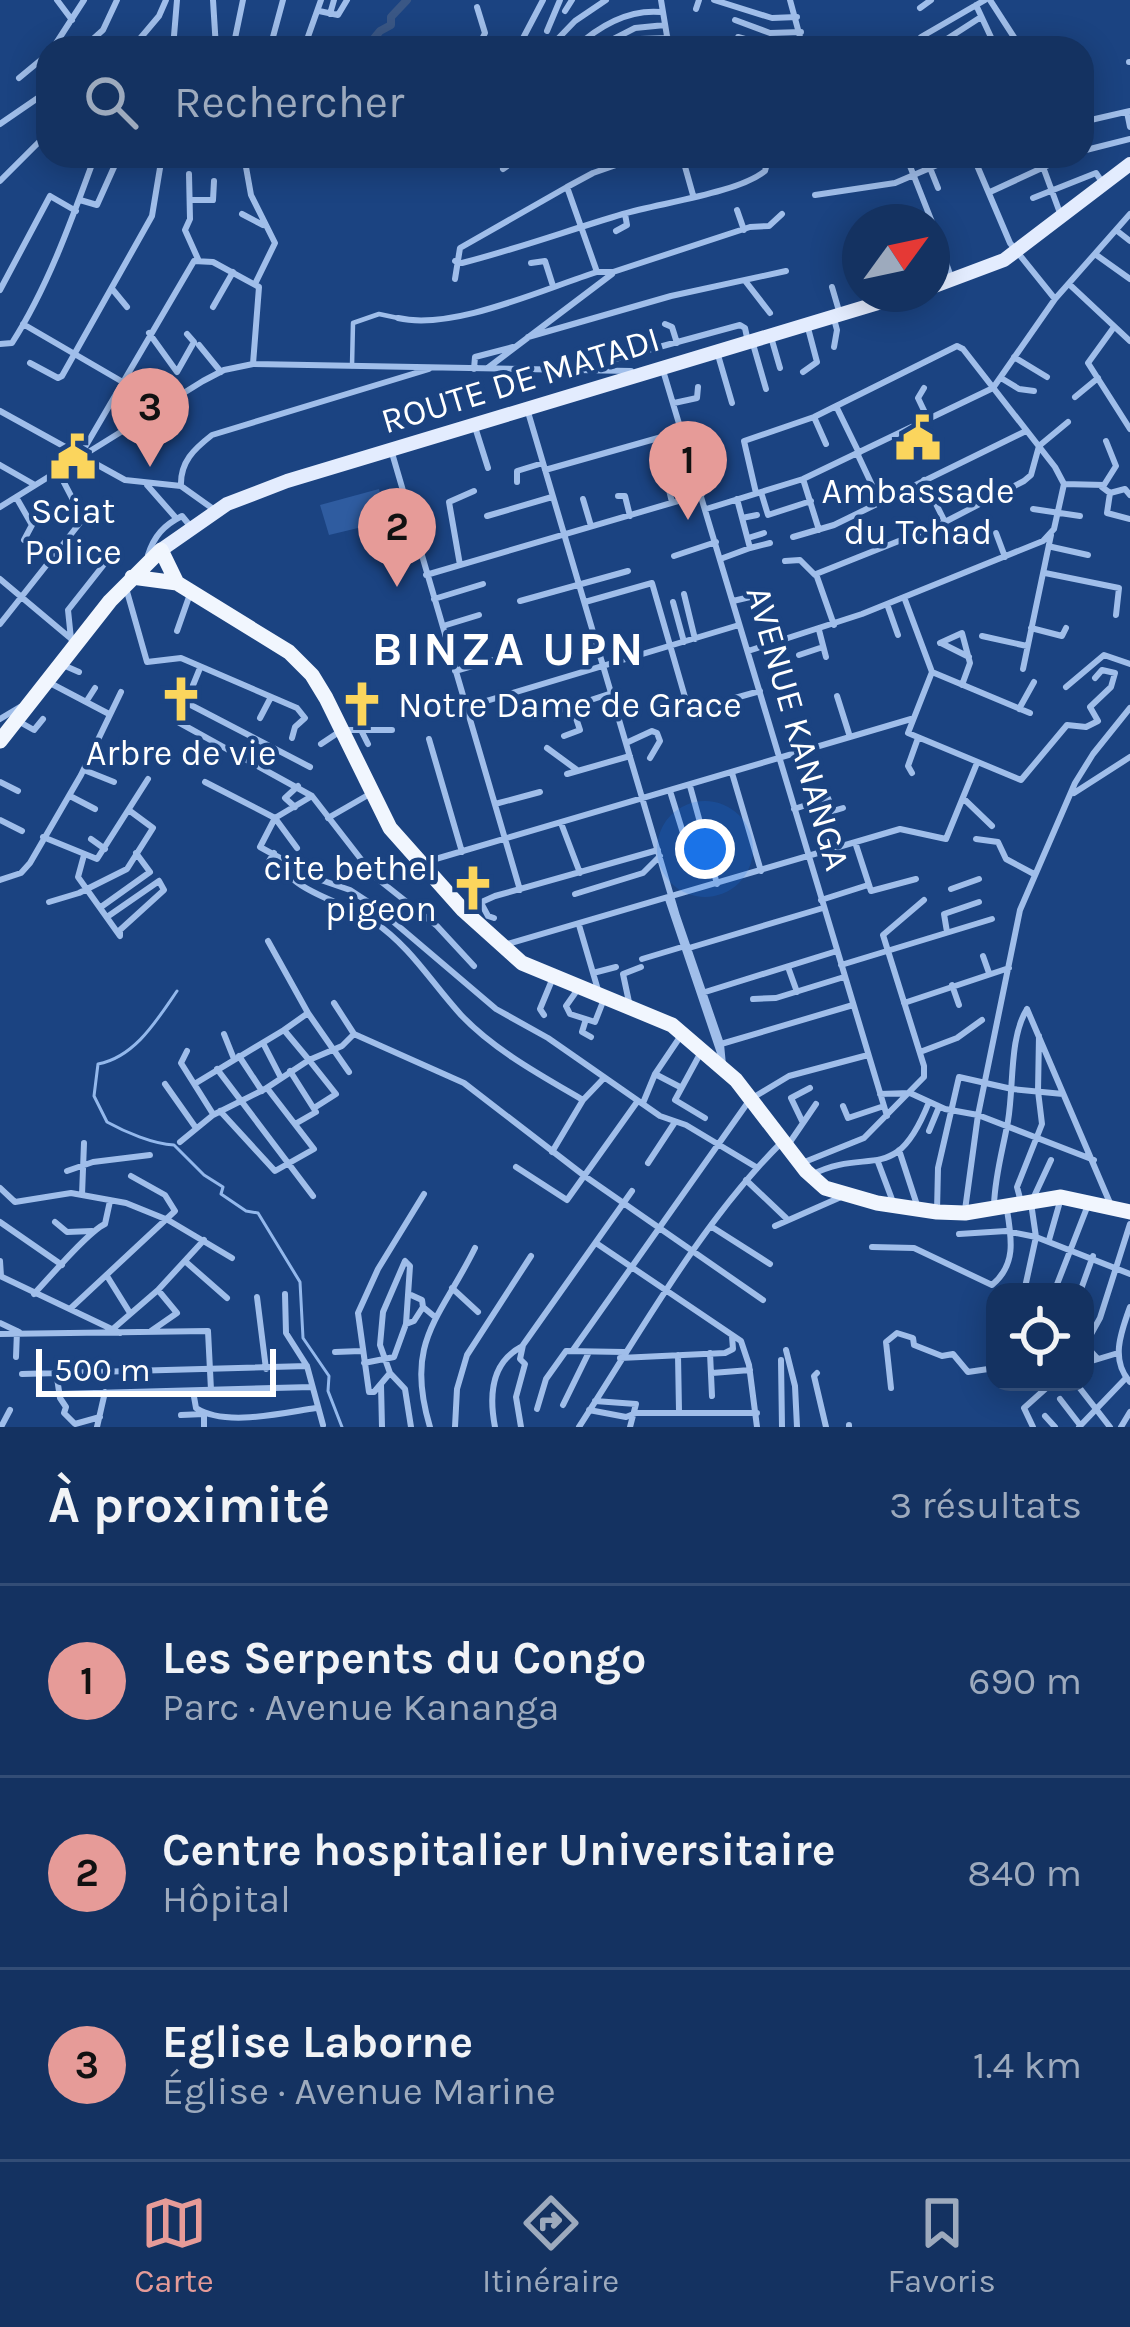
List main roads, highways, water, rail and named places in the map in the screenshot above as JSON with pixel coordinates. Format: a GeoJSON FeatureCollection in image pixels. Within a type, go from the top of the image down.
{"type":"FeatureCollection","features":[{"type":"Feature","properties":{"kind":"highway"},"geometry":{"type":"LineString","coordinates":[[0,741],[8,719],[29,703],[74,641],[161,550],[179,580],[289,652],[317,682],[390,828],[418,864],[500,946],[553,977],[587,980],[602,994],[682,1034],[723,1064],[806,1170],[844,1195],[938,1212],[965,1213],[1061,1197],[1130,1212]]}},
{"type":"Feature","properties":{"kind":"highway"},"geometry":{"type":"LineString","coordinates":[[129,581],[179,580]]}},
{"type":"Feature","properties":{"kind":"main road"},"geometry":{"type":"LineString","coordinates":[[950,282],[1016,252],[1130,164]]}},
{"type":"Feature","properties":{"kind":"main road","name":"ROUTE DE MATADI"},"geometry":{"type":"LineString","coordinates":[[161,550],[217,511],[273,486],[847,312]]}},
{"type":"Feature","properties":{"kind":"waterway"},"geometry":{"type":"LineString","coordinates":[[376,36],[391,25],[391,17],[407,0]]}},
{"type":"Feature","properties":{"kind":"waterway"},"geometry":{"type":"LineString","coordinates":[[177,991],[134,1045],[98,1064],[94,1096],[107,1122],[139,1137],[174,1145],[223,1187],[221,1194],[246,1211],[258,1213],[300,1282],[303,1338],[329,1376],[328,1391],[342,1427]]}},
{"type":"Feature","properties":{"kind":"place","name":"Ambassade du Tchad"},"geometry":{"type":"Point","coordinates":[918,438]}},
{"type":"Feature","properties":{"kind":"place","name":"Sciat Police"},"geometry":{"type":"Point","coordinates":[73,457]}},
{"type":"Feature","properties":{"kind":"place","name":"Eglise Laborne"},"geometry":{"type":"Point","coordinates":[150,467]}},
{"type":"Feature","properties":{"kind":"place","name":"Les Serpents du Congo"},"geometry":{"type":"Point","coordinates":[688,520]}},
{"type":"Feature","properties":{"kind":"place","name":"Centre hospitalier Universitaire"},"geometry":{"type":"Point","coordinates":[397,587]}},
{"type":"Feature","properties":{"kind":"place","name":"Arbre de vie"},"geometry":{"type":"Point","coordinates":[181,699]}},
{"type":"Feature","properties":{"kind":"place","name":"Notre Dame de Grace"},"geometry":{"type":"Point","coordinates":[362,704]}},
{"type":"Feature","properties":{"kind":"place","name":"cite bethel pigeon"},"geometry":{"type":"Point","coordinates":[473,888]}},
{"type":"Feature","properties":{"kind":"district","name":"BINZA UPN"},"geometry":{"type":"Point","coordinates":[509,648]}}]}
